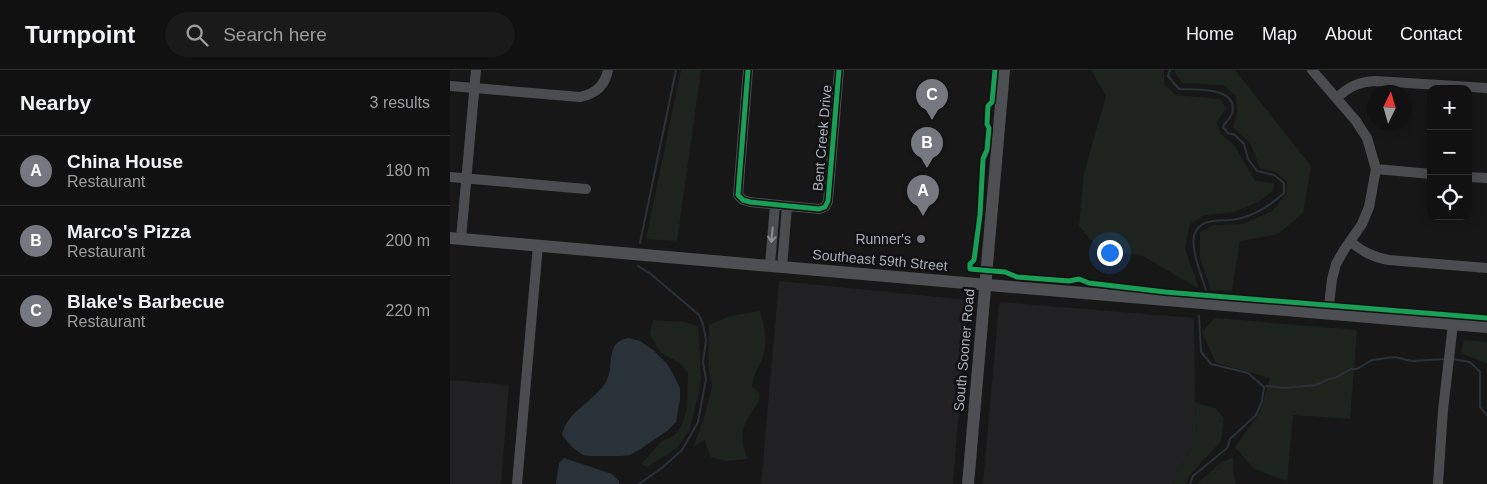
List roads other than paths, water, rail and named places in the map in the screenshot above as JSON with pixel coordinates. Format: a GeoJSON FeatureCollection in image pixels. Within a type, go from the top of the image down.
{"type":"FeatureCollection","features":[{"type":"Feature","properties":{"kind":"main road","name":"South Sooner Road"},"geometry":{"type":"LineString","coordinates":[[968,484],[1004,70]]}},
{"type":"Feature","properties":{"kind":"main road","name":"Southeast 59th Street"},"geometry":{"type":"LineString","coordinates":[[456,238],[1487,327]]}},
{"type":"Feature","properties":{"kind":"street"},"geometry":{"type":"LineString","coordinates":[[456,238],[467,178],[476,70]]}},
{"type":"Feature","properties":{"kind":"street"},"geometry":{"type":"LineString","coordinates":[[450,86],[580,97],[589,96],[598,90],[604,83],[608,70]]}},
{"type":"Feature","properties":{"kind":"street"},"geometry":{"type":"LineString","coordinates":[[748,70],[738,191],[740,198],[750,202],[787,206],[776,266]]}},
{"type":"Feature","properties":{"kind":"street","name":"Bent Creek Drive"},"geometry":{"type":"LineString","coordinates":[[787,206],[819,209],[825,207],[828,201],[839,70]]}},
{"type":"Feature","properties":{"kind":"street"},"geometry":{"type":"LineString","coordinates":[[1312,70],[1356,121],[1367,138],[1376,169],[1369,207],[1362,224],[1336,264],[1332,279],[1328,314]]}},
{"type":"Feature","properties":{"kind":"street"},"geometry":{"type":"LineString","coordinates":[[1337,98],[1348,87],[1361,82],[1376,81],[1487,88]]}},
{"type":"Feature","properties":{"kind":"street"},"geometry":{"type":"LineString","coordinates":[[1376,169],[1427,174]]}},
{"type":"Feature","properties":{"kind":"street"},"geometry":{"type":"LineString","coordinates":[[450,176],[586,189]]}},
{"type":"Feature","properties":{"kind":"street"},"geometry":{"type":"LineString","coordinates":[[1472,177],[1487,178]]}},
{"type":"Feature","properties":{"kind":"street"},"geometry":{"type":"LineString","coordinates":[[775,205],[776,266]]}},
{"type":"Feature","properties":{"kind":"street"},"geometry":{"type":"LineString","coordinates":[[1351,242],[1373,257],[1487,268]]}},
{"type":"Feature","properties":{"kind":"street"},"geometry":{"type":"LineString","coordinates":[[517,484],[538,245]]}},
{"type":"Feature","properties":{"kind":"street"},"geometry":{"type":"LineString","coordinates":[[1438,484],[1443,410],[1453,324]]}},
{"type":"Feature","properties":{"kind":"waterway"},"geometry":{"type":"LineString","coordinates":[[640,243],[676,70]]}},
{"type":"Feature","properties":{"kind":"waterway"},"geometry":{"type":"LineString","coordinates":[[1170,70],[1168,76],[1179,89],[1214,91],[1229,98],[1232,105],[1232,114],[1223,127],[1228,133],[1235,135],[1244,144],[1248,159],[1257,171],[1274,175],[1284,183],[1284,193],[1258,212],[1237,219],[1205,223],[1197,228],[1194,246],[1206,290]]}},
{"type":"Feature","properties":{"kind":"waterway"},"geometry":{"type":"LineString","coordinates":[[638,266],[651,274],[699,315],[706,340],[703,362],[706,379],[698,422],[682,450],[663,467],[639,484]]}},
{"type":"Feature","properties":{"kind":"waterway"},"geometry":{"type":"LineString","coordinates":[[1190,484],[1193,476],[1227,448],[1230,439],[1256,415],[1262,401],[1264,387],[1248,373],[1211,364],[1201,352],[1199,316]]}},
{"type":"Feature","properties":{"kind":"waterway"},"geometry":{"type":"LineString","coordinates":[[1264,387],[1284,388],[1316,385],[1335,378],[1351,369],[1357,369],[1372,360],[1395,357],[1412,361],[1446,359]]}},
{"type":"Feature","properties":{"kind":"waterway"},"geometry":{"type":"LineString","coordinates":[[1453,359],[1470,362],[1480,372],[1480,407],[1487,415]]}},
{"type":"Feature","properties":{"kind":"place","name":"Blake's Barbecue"},"geometry":{"type":"Point","coordinates":[932,120]}},
{"type":"Feature","properties":{"kind":"place","name":"Marco's Pizza"},"geometry":{"type":"Point","coordinates":[927,168]}},
{"type":"Feature","properties":{"kind":"place","name":"China House"},"geometry":{"type":"Point","coordinates":[923,216]}},
{"type":"Feature","properties":{"kind":"place","name":"Runner's"},"geometry":{"type":"Point","coordinates":[921,239]}}]}
